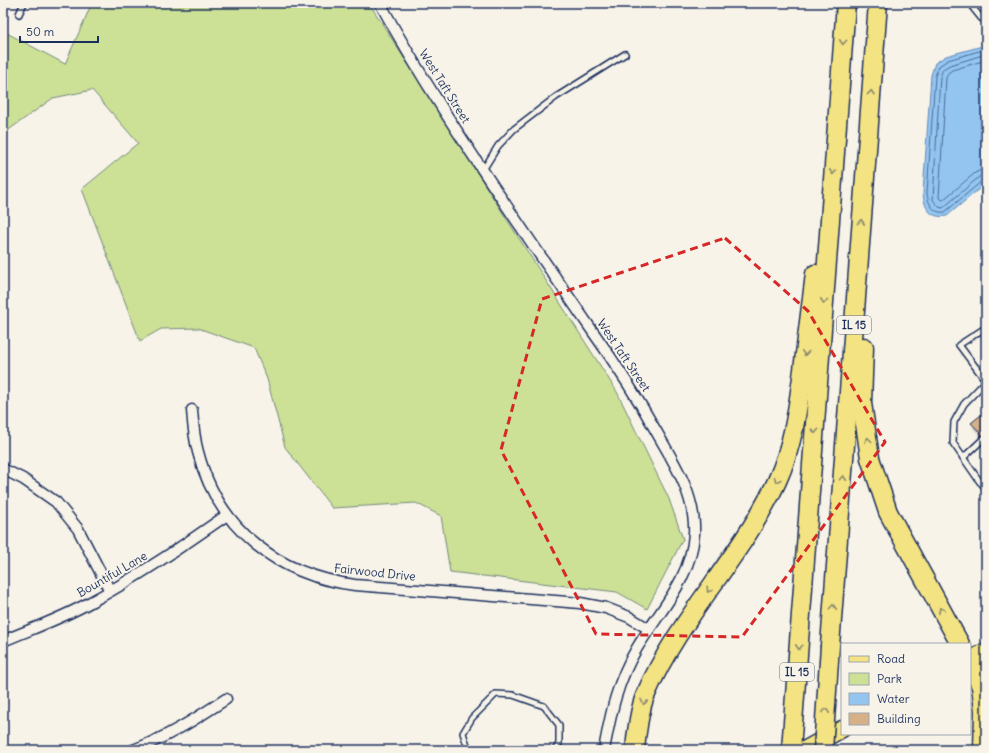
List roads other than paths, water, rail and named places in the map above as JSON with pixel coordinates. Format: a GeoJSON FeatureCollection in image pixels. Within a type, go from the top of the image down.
{"type":"FeatureCollection","features":[{"type":"Feature","properties":{"kind":"highway","name":"IL 15"},"geometry":{"type":"LineString","coordinates":[[791,750],[846,3]]}},
{"type":"Feature","properties":{"kind":"highway","name":"IL 15"},"geometry":{"type":"LineString","coordinates":[[823,750],[878,3]]}},
{"type":"Feature","properties":{"kind":"highway"},"geometry":{"type":"LineString","coordinates":[[635,750],[635,740],[645,695],[669,649],[744,540],[762,511],[778,480],[790,445],[798,409],[819,242],[831,205]]}},
{"type":"Feature","properties":{"kind":"highway"},"geometry":{"type":"LineString","coordinates":[[860,242],[865,287],[862,403],[870,458],[888,512],[959,643]]}},
{"type":"Feature","properties":{"kind":"highway"},"geometry":{"type":"LineString","coordinates":[[971,663],[981,686],[984,711],[983,750]]}},
{"type":"Feature","properties":{"kind":"main road"},"geometry":{"type":"LineString","coordinates":[[971,660],[986,651]]}},
{"type":"Feature","properties":{"kind":"main road"},"geometry":{"type":"LineString","coordinates":[[804,750],[841,730]]}},
{"type":"Feature","properties":{"kind":"street","name":"West Taft Street"},"geometry":{"type":"LineString","coordinates":[[380,3],[401,41],[483,170],[632,388],[678,469],[685,487],[693,517],[694,532],[688,565],[679,584],[636,649],[618,687],[612,706],[604,750]]}},
{"type":"Feature","properties":{"kind":"street","name":"Fairwood Drive"},"geometry":{"type":"LineString","coordinates":[[192,410],[198,451],[204,471],[216,498],[227,515],[241,532],[256,546],[296,570],[338,583],[354,585],[580,603],[606,608],[629,617],[649,629]]}},
{"type":"Feature","properties":{"kind":"street"},"geometry":{"type":"LineString","coordinates":[[3,469],[23,479],[56,502],[78,530],[110,591]]}},
{"type":"Feature","properties":{"kind":"street","name":"Bountiful Lane"},"geometry":{"type":"LineString","coordinates":[[3,642],[86,605],[177,550],[227,515]]}},
{"type":"Feature","properties":{"kind":"street"},"geometry":{"type":"LineString","coordinates":[[133,750],[179,728],[226,699]]}},
{"type":"Feature","properties":{"kind":"lane"},"geometry":{"type":"LineString","coordinates":[[18,14],[24,3]]}},
{"type":"Feature","properties":{"kind":"lane"},"geometry":{"type":"LineString","coordinates":[[973,8],[986,22]]}},
{"type":"Feature","properties":{"kind":"lane"},"geometry":{"type":"LineString","coordinates":[[483,170],[498,146],[514,129],[556,96],[624,54]]}},
{"type":"Feature","properties":{"kind":"lane"},"geometry":{"type":"LineString","coordinates":[[986,329],[985,328],[959,345],[986,381],[964,404],[954,422],[953,443],[980,482],[986,488]]}},
{"type":"Feature","properties":{"kind":"lane"},"geometry":{"type":"LineString","coordinates":[[963,458],[983,439]]}},
{"type":"Feature","properties":{"kind":"lane"},"geometry":{"type":"LineString","coordinates":[[472,750],[467,746],[463,733],[472,718],[496,694],[513,695],[544,706],[559,725],[559,744],[555,750]]}},
{"type":"Feature","properties":{"kind":"water"},"geometry":{"type":"Polygon","coordinates":[[[986,45],[986,183],[947,216],[936,216],[927,208],[923,193],[931,75],[935,63],[946,56],[986,45]]]}}]}
